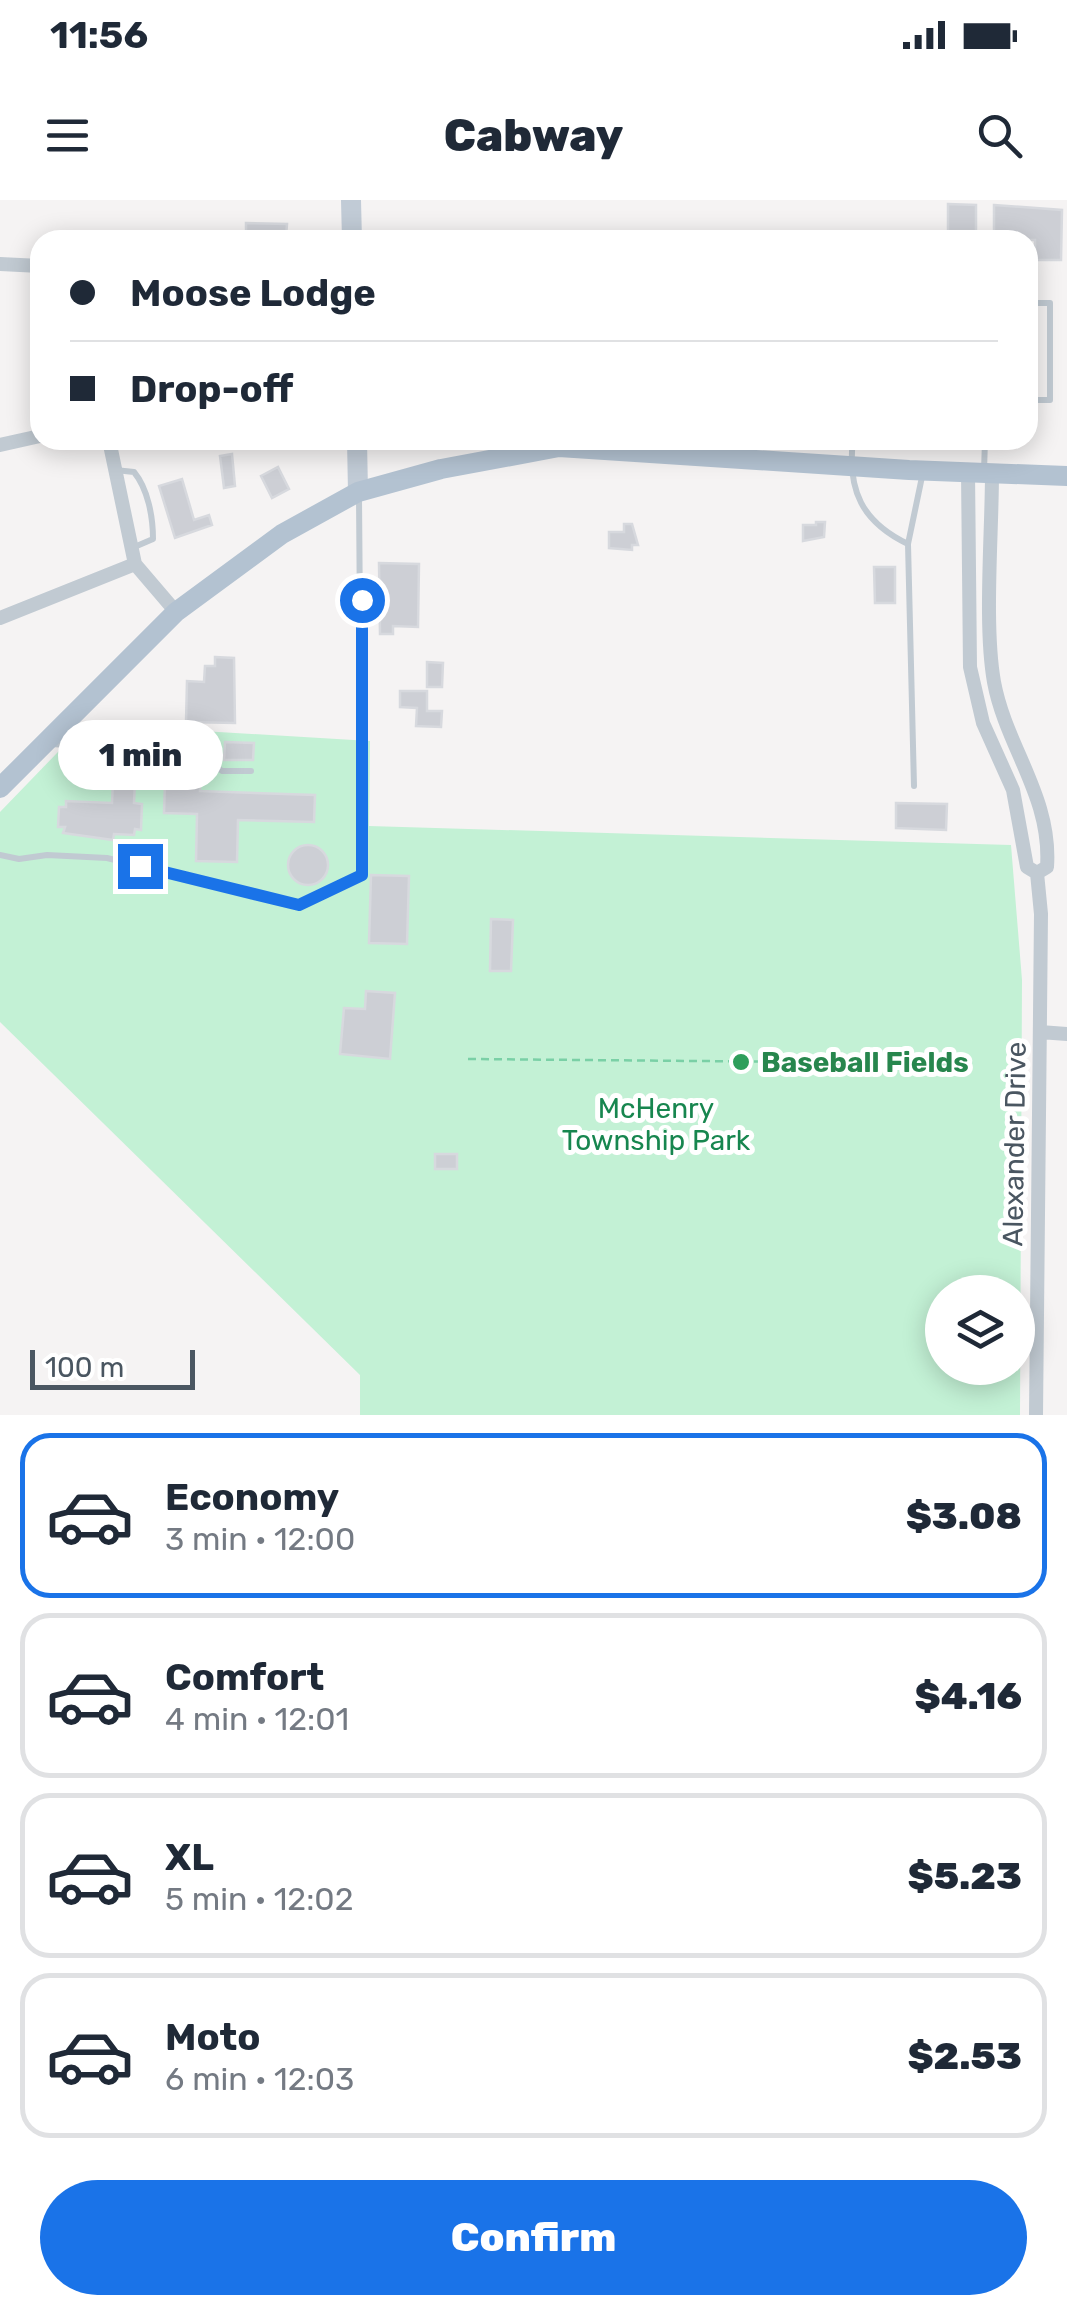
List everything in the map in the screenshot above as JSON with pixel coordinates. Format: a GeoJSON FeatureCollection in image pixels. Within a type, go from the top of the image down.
{"type":"FeatureCollection","features":[{"type":"Feature","properties":{"kind":"main road"},"geometry":{"type":"LineString","coordinates":[[0,788],[176,612],[282,534],[358,492],[516,450]]}},
{"type":"Feature","properties":{"kind":"main road"},"geometry":{"type":"LineString","coordinates":[[675,450],[923,471],[1067,476]]}},
{"type":"Feature","properties":{"kind":"street"},"geometry":{"type":"LineString","coordinates":[[351,200],[352,230]]}},
{"type":"Feature","properties":{"kind":"street"},"geometry":{"type":"LineString","coordinates":[[0,264],[30,266]]}},
{"type":"Feature","properties":{"kind":"street"},"geometry":{"type":"LineString","coordinates":[[0,445],[30,438]]}},
{"type":"Feature","properties":{"kind":"street"},"geometry":{"type":"LineString","coordinates":[[111,450],[136,564],[176,612]]}},
{"type":"Feature","properties":{"kind":"street"},"geometry":{"type":"LineString","coordinates":[[357,450],[358,492]]}},
{"type":"Feature","properties":{"kind":"street","name":"Alexander Drive"},"geometry":{"type":"LineString","coordinates":[[981,473],[969,636],[977,702],[1013,790],[1027,867],[1037,873]]}},
{"type":"Feature","properties":{"kind":"street","name":"Alexander Drive"},"geometry":{"type":"LineString","coordinates":[[981,473],[997,695],[1035,784],[1046,830],[1046,867],[1037,873]]}},
{"type":"Feature","properties":{"kind":"street"},"geometry":{"type":"LineString","coordinates":[[0,618],[136,564]]}},
{"type":"Feature","properties":{"kind":"street","name":"Alexander Drive"},"geometry":{"type":"LineString","coordinates":[[1036,1415],[1040,1032],[1037,873]]}},
{"type":"Feature","properties":{"kind":"street"},"geometry":{"type":"LineString","coordinates":[[1040,1032],[1067,1034]]}},
{"type":"Feature","properties":{"kind":"lane"},"geometry":{"type":"LineString","coordinates":[[1038,303],[1050,303],[1050,400],[1038,400]]}},
{"type":"Feature","properties":{"kind":"lane"},"geometry":{"type":"LineString","coordinates":[[852,450],[850,466],[859,507],[882,531],[908,544]]}},
{"type":"Feature","properties":{"kind":"lane"},"geometry":{"type":"LineString","coordinates":[[981,473],[984,450]]}},
{"type":"Feature","properties":{"kind":"lane"},"geometry":{"type":"LineString","coordinates":[[114,470],[134,472],[142,482],[153,528],[153,539],[131,548]]}},
{"type":"Feature","properties":{"kind":"lane"},"geometry":{"type":"LineString","coordinates":[[914,786],[908,544],[923,471]]}},
{"type":"Feature","properties":{"kind":"lane"},"geometry":{"type":"LineString","coordinates":[[0,855],[19,859],[47,855],[106,858],[299,905],[362,875],[358,492]]}},
{"type":"Feature","properties":{"kind":"lane"},"geometry":{"type":"LineString","coordinates":[[969,636],[992,636]]}},
{"type":"Feature","properties":{"kind":"lane"},"geometry":{"type":"LineString","coordinates":[[44,743],[199,753],[222,771],[251,771]]}},
{"type":"Feature","properties":{"kind":"path"},"geometry":{"type":"LineString","coordinates":[[468,1059],[924,1063]]}},
{"type":"Feature","properties":{"kind":"green space","name":"McHenry Township Park"},"geometry":{"type":"Polygon","coordinates":[[[85,724],[370,741],[369,826],[1011,845],[1022,980],[1021,1275],[925,1275],[925,1385],[1020,1385],[1020,1415],[360,1415],[360,1375],[0,1022],[0,812],[85,724]]]}},
{"type":"Feature","properties":{"kind":"building"},"geometry":{"type":"Polygon","coordinates":[[[948,204],[976,205],[976,230],[948,230],[948,204]]]}},
{"type":"Feature","properties":{"kind":"building"},"geometry":{"type":"Polygon","coordinates":[[[994,205],[1062,210],[1061,260],[1038,260],[1038,230],[994,230],[994,205]]]}},
{"type":"Feature","properties":{"kind":"building"},"geometry":{"type":"Polygon","coordinates":[[[246,223],[287,224],[287,230],[246,230],[246,223]]]}},
{"type":"Feature","properties":{"kind":"building"},"geometry":{"type":"Polygon","coordinates":[[[232,454],[235,486],[224,488],[220,456],[232,454]]]}},
{"type":"Feature","properties":{"kind":"building"},"geometry":{"type":"Polygon","coordinates":[[[278,467],[289,489],[272,498],[261,476],[278,467]]]}},
{"type":"Feature","properties":{"kind":"building"},"geometry":{"type":"Polygon","coordinates":[[[182,479],[194,520],[209,515],[212,525],[175,538],[159,486],[182,479]]]}},
{"type":"Feature","properties":{"kind":"building"},"geometry":{"type":"Polygon","coordinates":[[[825,522],[824,537],[803,541],[803,525],[825,522]]]}},
{"type":"Feature","properties":{"kind":"building"},"geometry":{"type":"Polygon","coordinates":[[[624,524],[632,524],[638,545],[632,545],[632,550],[609,548],[609,532],[624,532],[624,524]]]}},
{"type":"Feature","properties":{"kind":"building"},"geometry":{"type":"Polygon","coordinates":[[[379,563],[419,564],[418,627],[393,626],[393,634],[380,634],[379,563]]]}},
{"type":"Feature","properties":{"kind":"building"},"geometry":{"type":"Polygon","coordinates":[[[874,567],[895,567],[895,603],[875,603],[874,567]]]}},
{"type":"Feature","properties":{"kind":"building"},"geometry":{"type":"Polygon","coordinates":[[[215,657],[234,658],[235,723],[186,722],[187,681],[204,682],[205,666],[215,666],[215,657]]]}},
{"type":"Feature","properties":{"kind":"building"},"geometry":{"type":"Polygon","coordinates":[[[427,662],[443,663],[442,687],[427,687],[427,662]]]}},
{"type":"Feature","properties":{"kind":"building"},"geometry":{"type":"Polygon","coordinates":[[[400,691],[427,691],[427,711],[442,711],[441,727],[416,726],[417,708],[400,707],[400,691]]]}},
{"type":"Feature","properties":{"kind":"building"},"geometry":{"type":"Polygon","coordinates":[[[225,742],[254,743],[253,760],[224,760],[225,742]]]}},
{"type":"Feature","properties":{"kind":"building"},"geometry":{"type":"Polygon","coordinates":[[[113,781],[135,782],[134,803],[142,804],[141,830],[135,829],[134,835],[114,834],[113,840],[63,833],[65,827],[58,827],[59,807],[66,807],[66,801],[112,803],[113,781]]]}},
{"type":"Feature","properties":{"kind":"building"},"geometry":{"type":"Polygon","coordinates":[[[165,782],[200,783],[200,791],[315,795],[314,822],[238,820],[237,862],[196,861],[197,814],[164,813],[165,782]]]}},
{"type":"Feature","properties":{"kind":"building"},"geometry":{"type":"Polygon","coordinates":[[[896,803],[947,804],[946,830],[896,828],[896,803]]]}},
{"type":"Feature","properties":{"kind":"building"},"geometry":{"type":"Polygon","coordinates":[[[308,845],[322,851],[328,865],[322,879],[308,885],[294,879],[288,865],[294,851],[308,845]]]}},
{"type":"Feature","properties":{"kind":"building"},"geometry":{"type":"Polygon","coordinates":[[[371,875],[409,876],[407,944],[369,943],[371,875]]]}},
{"type":"Feature","properties":{"kind":"building"},"geometry":{"type":"Polygon","coordinates":[[[491,919],[513,920],[511,971],[490,971],[491,919]]]}},
{"type":"Feature","properties":{"kind":"building"},"geometry":{"type":"Polygon","coordinates":[[[366,991],[395,993],[390,1059],[340,1054],[344,1008],[365,1009],[366,991]]]}},
{"type":"Feature","properties":{"kind":"building"},"geometry":{"type":"Polygon","coordinates":[[[435,1154],[457,1154],[457,1169],[435,1169],[435,1154]]]}},
{"type":"Feature","properties":{"kind":"place","name":"Baseball Fields"},"geometry":{"type":"Point","coordinates":[741,1062]}},
{"type":"Feature","properties":{"kind":"route"},"geometry":{"type":"LineString","coordinates":[[140,866],[299,905],[362,875],[362,600]]}}]}
